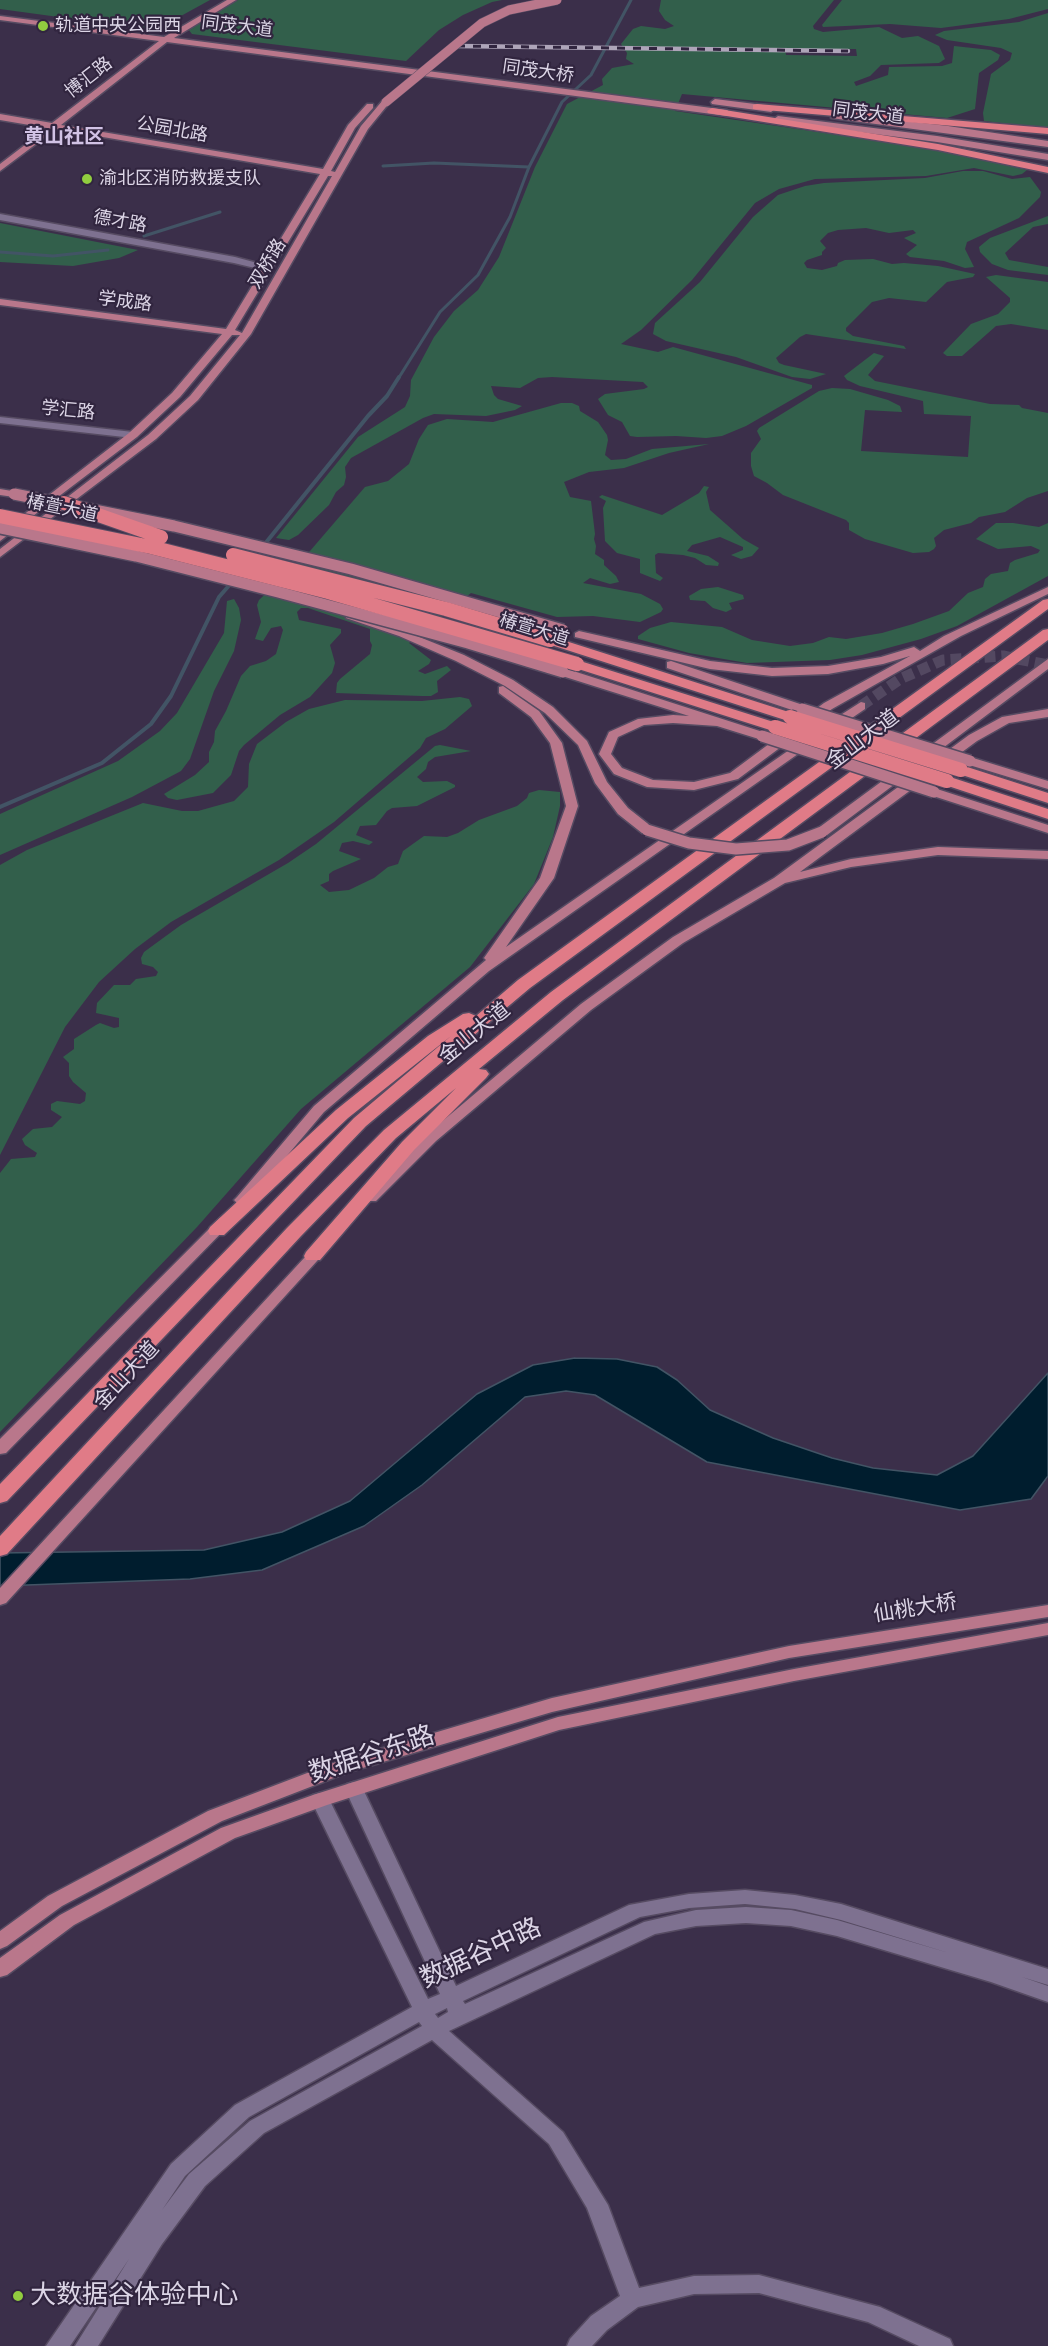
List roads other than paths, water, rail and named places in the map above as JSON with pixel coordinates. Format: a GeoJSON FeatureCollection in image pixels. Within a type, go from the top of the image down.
{"type":"FeatureCollection","features":[{"type":"Feature","properties":{"kind":"highway"},"geometry":{"type":"LineString","coordinates":[[757,107],[1048,131]]}},
{"type":"Feature","properties":{"kind":"highway"},"geometry":{"type":"LineString","coordinates":[[712,111],[938,147],[1048,170]]}},
{"type":"Feature","properties":{"kind":"highway"},"geometry":{"type":"LineString","coordinates":[[64,503],[156,542]]}},
{"type":"Feature","properties":{"kind":"highway","name":"椿萱大道"},"geometry":{"type":"LineString","coordinates":[[0,505],[446,609],[965,765],[1048,798]]}},
{"type":"Feature","properties":{"kind":"highway","name":"椿萱大道"},"geometry":{"type":"LineString","coordinates":[[0,516],[156,542],[577,664],[775,727],[940,786],[1048,814]]}},
{"type":"Feature","properties":{"kind":"highway"},"geometry":{"type":"LineString","coordinates":[[28,534],[156,542]]}},
{"type":"Feature","properties":{"kind":"highway","name":"金山大道"},"geometry":{"type":"LineString","coordinates":[[6,1489],[360,1122],[524,984],[1048,603]]}},
{"type":"Feature","properties":{"kind":"highway","name":"金山大道"},"geometry":{"type":"LineString","coordinates":[[0,1549],[294,1232],[390,1134],[557,996],[1048,633]]}},
{"type":"Feature","properties":{"kind":"highway"},"geometry":{"type":"LineString","coordinates":[[217,1231],[342,1114],[434,1040],[524,984]]}},
{"type":"Feature","properties":{"kind":"highway"},"geometry":{"type":"LineString","coordinates":[[313,1256],[408,1146],[557,996]]}},
{"type":"Feature","properties":{"kind":"main road","name":"博汇路"},"geometry":{"type":"LineString","coordinates":[[0,157],[45,127],[162,36],[217,0]]}},
{"type":"Feature","properties":{"kind":"main road","name":"博汇路"},"geometry":{"type":"LineString","coordinates":[[162,36],[232,0]]}},
{"type":"Feature","properties":{"kind":"main road"},"geometry":{"type":"LineString","coordinates":[[464,26],[500,7],[530,0]]}},
{"type":"Feature","properties":{"kind":"main road","name":"双桥路"},"geometry":{"type":"LineString","coordinates":[[0,554],[152,437],[194,398],[243,337],[313,220],[364,128],[386,102],[482,23],[509,10],[557,0]]}},
{"type":"Feature","properties":{"kind":"main road","name":"同茂大道"},"geometry":{"type":"LineString","coordinates":[[0,12],[389,69]]}},
{"type":"Feature","properties":{"kind":"main road","name":"同茂大道"},"geometry":{"type":"LineString","coordinates":[[0,18],[398,63]]}},
{"type":"Feature","properties":{"kind":"main road","name":"双桥路"},"geometry":{"type":"LineString","coordinates":[[0,538],[133,435],[176,396],[226,335],[299,219],[351,127],[374,101],[441,44]]}},
{"type":"Feature","properties":{"kind":"main road","name":"同茂大桥"},"geometry":{"type":"LineString","coordinates":[[398,63],[691,100]]}},
{"type":"Feature","properties":{"kind":"main road","name":"同茂大桥"},"geometry":{"type":"LineString","coordinates":[[389,69],[683,108]]}},
{"type":"Feature","properties":{"kind":"main road","name":"同茂大道"},"geometry":{"type":"LineString","coordinates":[[691,100],[948,129],[1048,144]]}},
{"type":"Feature","properties":{"kind":"main road","name":"同茂大道"},"geometry":{"type":"LineString","coordinates":[[683,108],[937,139],[1048,157]]}},
{"type":"Feature","properties":{"kind":"main road","name":"公园北路"},"geometry":{"type":"LineString","coordinates":[[0,119],[337,177]]}},
{"type":"Feature","properties":{"kind":"main road","name":"博汇路"},"geometry":{"type":"LineString","coordinates":[[0,168],[45,127]]}},
{"type":"Feature","properties":{"kind":"main road","name":"学成路"},"geometry":{"type":"LineString","coordinates":[[0,302],[226,335]]}},
{"type":"Feature","properties":{"kind":"main road","name":"学成路"},"geometry":{"type":"LineString","coordinates":[[0,308],[243,337]]}},
{"type":"Feature","properties":{"kind":"main road"},"geometry":{"type":"LineString","coordinates":[[0,492],[174,526],[351,569],[579,635],[796,713]]}},
{"type":"Feature","properties":{"kind":"main road"},"geometry":{"type":"LineString","coordinates":[[0,528],[136,556],[468,643],[762,736],[940,786],[1048,829]]}},
{"type":"Feature","properties":{"kind":"main road"},"geometry":{"type":"LineString","coordinates":[[718,722],[673,719],[642,722],[613,735],[605,754],[618,771],[651,784],[694,786],[734,776],[828,706],[956,636],[1048,590]]}},
{"type":"Feature","properties":{"kind":"main road"},"geometry":{"type":"LineString","coordinates":[[278,592],[403,634],[460,658],[509,683],[549,710],[582,744],[601,783],[622,812],[647,830],[689,843],[736,849],[788,846],[822,832],[1048,663]]}},
{"type":"Feature","properties":{"kind":"main road"},"geometry":{"type":"LineString","coordinates":[[579,635],[710,665],[740,670],[790,672],[828,670],[883,660],[956,636]]}},
{"type":"Feature","properties":{"kind":"main road"},"geometry":{"type":"LineString","coordinates":[[460,658],[535,714],[556,743],[572,806],[547,878],[484,968]]}},
{"type":"Feature","properties":{"kind":"main road"},"geometry":{"type":"LineString","coordinates":[[0,1449],[217,1231],[319,1109],[484,968],[861,706]]}},
{"type":"Feature","properties":{"kind":"main road"},"geometry":{"type":"LineString","coordinates":[[0,1599],[313,1256],[432,1137],[586,1007],[678,940],[779,881],[973,738],[1006,720],[1048,713]]}},
{"type":"Feature","properties":{"kind":"main road"},"geometry":{"type":"LineString","coordinates":[[965,765],[1048,785]]}},
{"type":"Feature","properties":{"kind":"main road"},"geometry":{"type":"LineString","coordinates":[[1021,777],[1048,779]]}},
{"type":"Feature","properties":{"kind":"main road"},"geometry":{"type":"LineString","coordinates":[[779,881],[851,863],[939,851],[1048,855]]}},
{"type":"Feature","properties":{"kind":"main road","name":"仙桃大桥"},"geometry":{"type":"LineString","coordinates":[[789,1652],[1048,1611]]}},
{"type":"Feature","properties":{"kind":"main road","name":"仙桃大桥"},"geometry":{"type":"LineString","coordinates":[[794,1675],[1048,1629]]}},
{"type":"Feature","properties":{"kind":"main road","name":"数据谷东路"},"geometry":{"type":"LineString","coordinates":[[0,1941],[55,1901],[205,1822],[307,1780],[343,1767],[552,1705],[789,1652]]}},
{"type":"Feature","properties":{"kind":"main road","name":"数据谷东路"},"geometry":{"type":"LineString","coordinates":[[0,1970],[67,1920],[228,1833],[320,1800],[558,1724],[794,1675]]}},
{"type":"Feature","properties":{"kind":"street","name":"德才路"},"geometry":{"type":"LineString","coordinates":[[0,217],[235,260],[258,266],[265,272]]}},
{"type":"Feature","properties":{"kind":"street","name":"德才路"},"geometry":{"type":"LineString","coordinates":[[235,260],[260,260],[278,253]]}},
{"type":"Feature","properties":{"kind":"street","name":"学汇路"},"geometry":{"type":"LineString","coordinates":[[0,420],[133,435]]}},
{"type":"Feature","properties":{"kind":"street"},"geometry":{"type":"LineString","coordinates":[[354,1789],[455,2006]]}},
{"type":"Feature","properties":{"kind":"street"},"geometry":{"type":"LineString","coordinates":[[320,1800],[428,2020],[556,2138],[597,2205],[632,2299]]}},
{"type":"Feature","properties":{"kind":"street","name":"数据谷中路"},"geometry":{"type":"LineString","coordinates":[[57,2346],[178,2170],[242,2111],[428,2020],[636,1910],[689,1901],[745,1897],[795,1902],[841,1911],[1048,1977]]}},
{"type":"Feature","properties":{"kind":"street","name":"数据谷中路"},"geometry":{"type":"LineString","coordinates":[[455,2006],[651,1927],[696,1918],[746,1915],[791,1918],[837,1928],[995,1975],[1048,1994]]}},
{"type":"Feature","properties":{"kind":"street","name":"数据谷中路"},"geometry":{"type":"LineString","coordinates":[[86,2346],[154,2238],[197,2180],[257,2127],[428,2020]]}},
{"type":"Feature","properties":{"kind":"street"},"geometry":{"type":"LineString","coordinates":[[578,2346],[599,2323],[632,2299],[694,2286],[759,2284],[872,2314],[942,2346]]}},
{"type":"Feature","properties":{"kind":"water"},"geometry":{"type":"Polygon","coordinates":[[[575,1358],[617,1359],[657,1367],[677,1380],[710,1410],[773,1438],[832,1458],[873,1468],[937,1475],[973,1456],[1048,1373],[1048,1476],[1031,1499],[960,1510],[707,1462],[595,1395],[566,1391],[525,1397],[422,1485],[364,1526],[262,1570],[190,1579],[0,1586],[0,1553],[204,1550],[282,1532],[350,1501],[477,1394],[533,1365],[575,1358]]]}},
{"type":"Feature","properties":{"kind":"waterway"},"geometry":{"type":"LineString","coordinates":[[529,167],[562,102],[591,75],[631,0]]}},
{"type":"Feature","properties":{"kind":"waterway"},"geometry":{"type":"LineString","coordinates":[[383,166],[434,163],[529,167]]}},
{"type":"Feature","properties":{"kind":"waterway"},"geometry":{"type":"LineString","coordinates":[[398,379],[440,312],[478,275],[510,217],[529,167]]}},
{"type":"Feature","properties":{"kind":"waterway"},"geometry":{"type":"LineString","coordinates":[[144,236],[220,212]]}},
{"type":"Feature","properties":{"kind":"waterway"},"geometry":{"type":"LineString","coordinates":[[0,252],[53,256],[108,250]]}},
{"type":"Feature","properties":{"kind":"waterway"},"geometry":{"type":"LineString","coordinates":[[264,545],[368,416],[387,396],[399,377]]}},
{"type":"Feature","properties":{"kind":"waterway"},"geometry":{"type":"LineString","coordinates":[[0,807],[102,763],[151,724],[171,696],[219,597],[233,581]]}},
{"type":"Feature","properties":{"kind":"tunnel"},"geometry":{"type":"LineString","coordinates":[[861,706],[900,679],[943,660],[1003,656],[1048,665]]}},
{"type":"Feature","properties":{"kind":"railway"},"geometry":{"type":"LineString","coordinates":[[457,46],[848,51]]}},
{"type":"Feature","properties":{"kind":"place","name":"轨道中央公园西"},"geometry":{"type":"Point","coordinates":[43,26]}},
{"type":"Feature","properties":{"kind":"place","name":"渝北区消防救援支队"},"geometry":{"type":"Point","coordinates":[87,179]}},
{"type":"Feature","properties":{"kind":"place","name":"大数据谷体验中心"},"geometry":{"type":"Point","coordinates":[18,2296]}},
{"type":"Feature","properties":{"kind":"district","name":"黄山社区"},"geometry":{"type":"Point","coordinates":[64,138]}}]}
